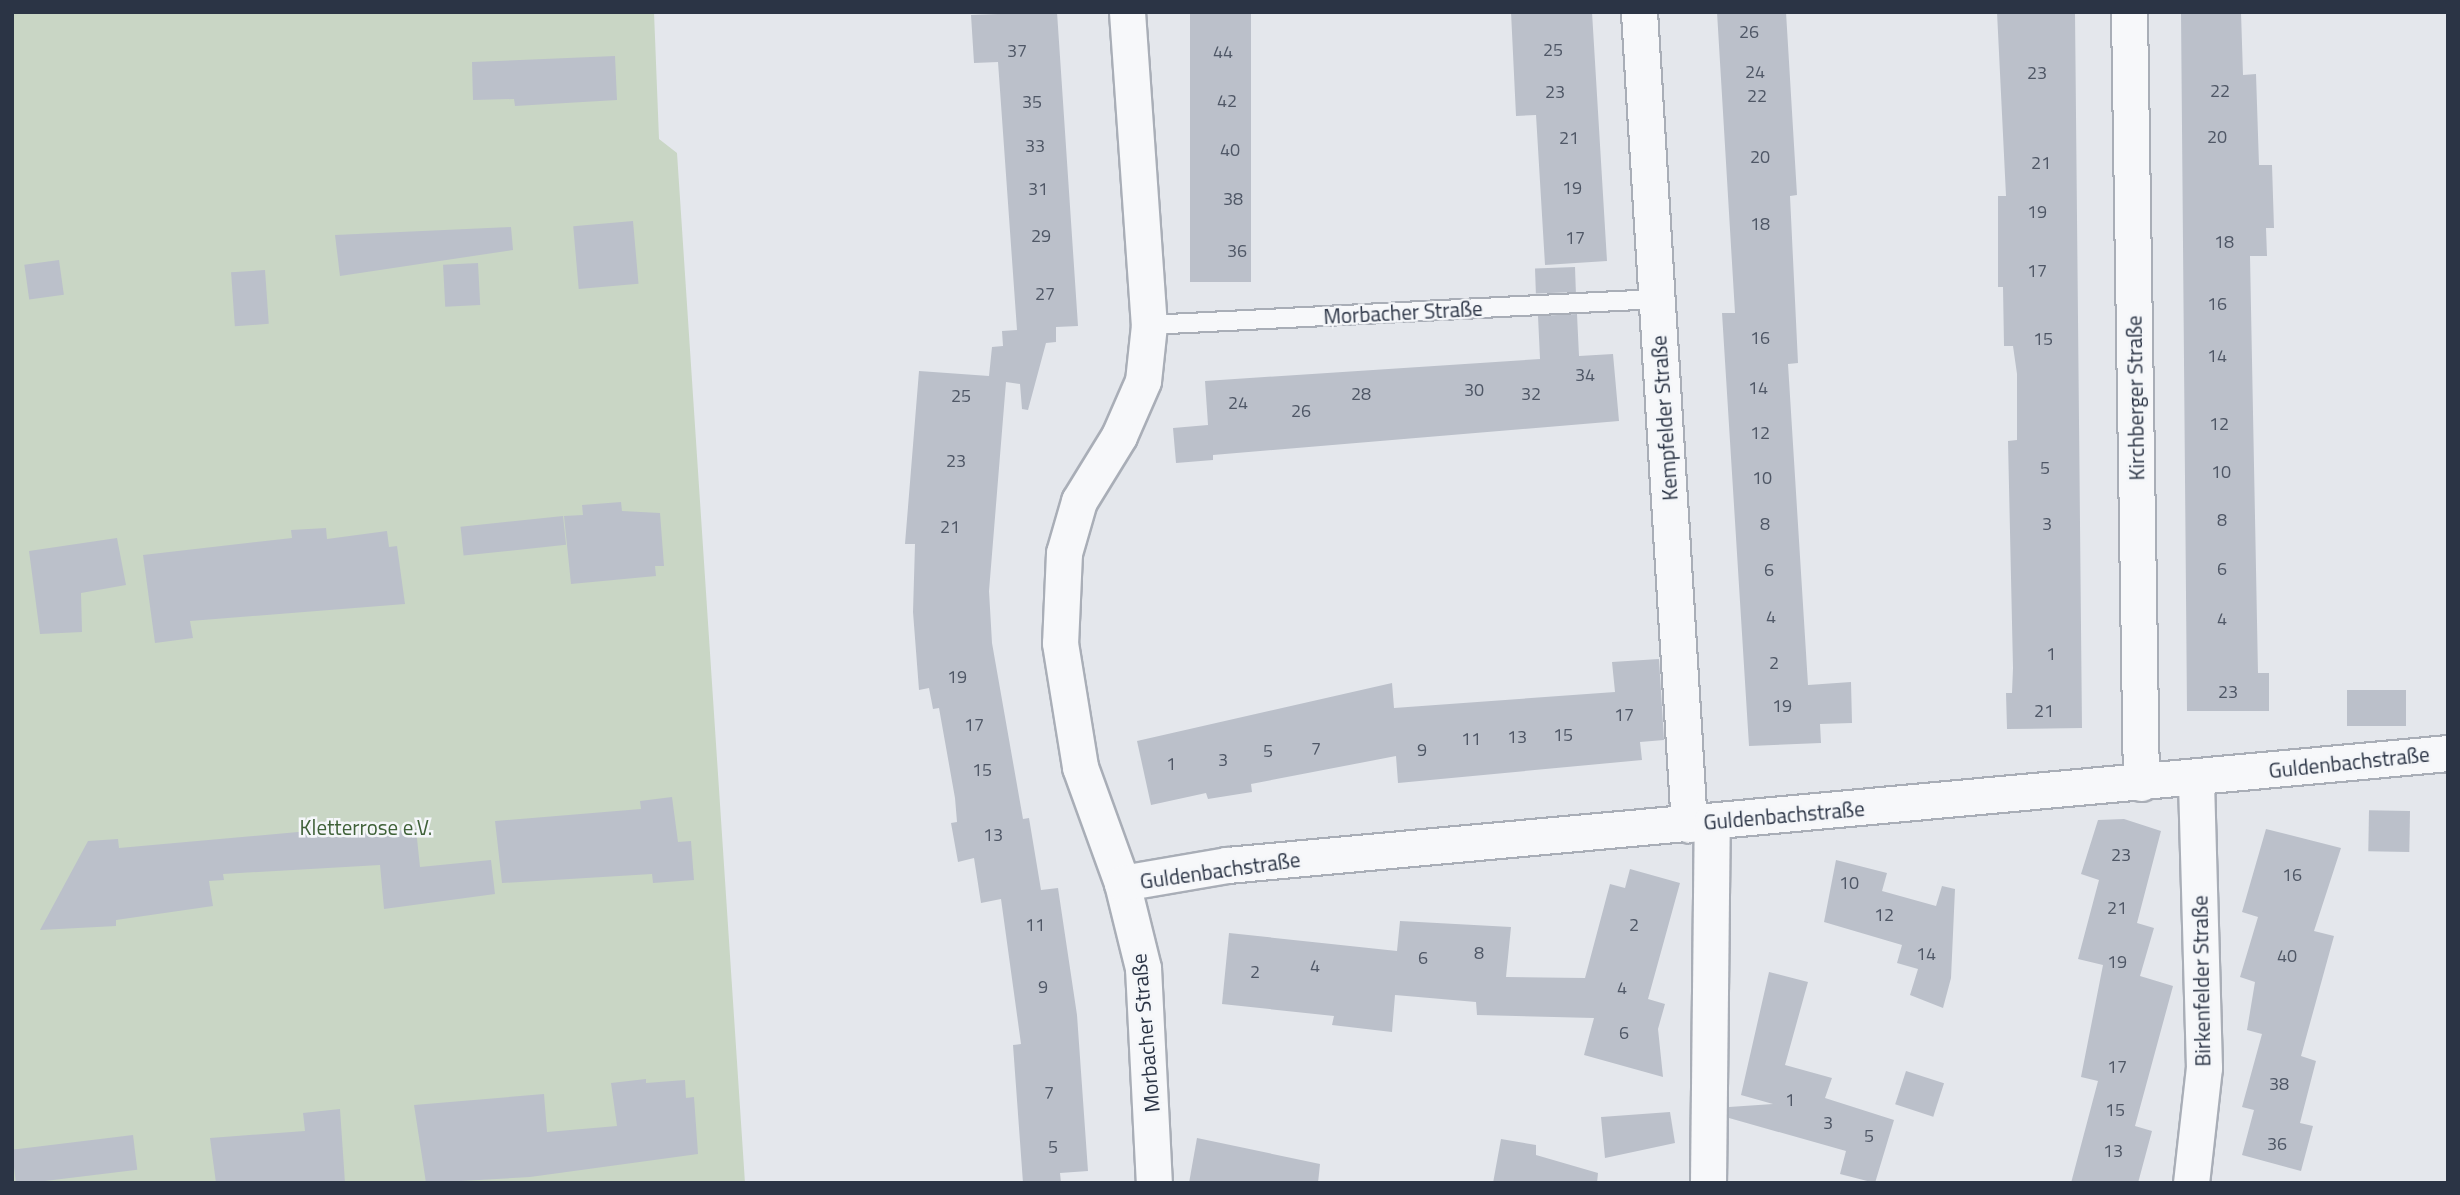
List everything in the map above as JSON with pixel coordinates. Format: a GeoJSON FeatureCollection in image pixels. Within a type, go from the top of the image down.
{"type":"FeatureCollection","features":[{"type":"Feature","properties":{"kind":"street","name":"Morbacher Straße"},"geometry":{"type":"LineString","coordinates":[[1127,12],[1149,325],[1143,381],[1119,436],[1079,501],[1064,566],[1060,643],[1080,767],[1122,883],[1143,968],[1154,1183]]}},
{"type":"Feature","properties":{"kind":"street","name":"Kempfelder Straße"},"geometry":{"type":"LineString","coordinates":[[1639,12],[1657,299],[1700,823]]}},
{"type":"Feature","properties":{"kind":"street","name":"Kirchberger Straße"},"geometry":{"type":"LineString","coordinates":[[2129,12],[2141,783]]}},
{"type":"Feature","properties":{"kind":"street","name":"Guldenbachstraße"},"geometry":{"type":"LineString","coordinates":[[1122,883],[1227,865],[2448,753]]}},
{"type":"Feature","properties":{"kind":"street","name":"Birkenfelder Straße"},"geometry":{"type":"LineString","coordinates":[[2191,1183],[2204,1068],[2196,778]]}},
{"type":"Feature","properties":{"kind":"street"},"geometry":{"type":"LineString","coordinates":[[1700,823],[1708,1183]]}},
{"type":"Feature","properties":{"kind":"lane","name":"Morbacher Straße"},"geometry":{"type":"LineString","coordinates":[[1149,325],[1657,299]]}},
{"type":"Feature","properties":{"kind":"green space","name":"Kletterrose e.V."},"geometry":{"type":"Polygon","coordinates":[[[12,12],[654,12],[659,139],[677,153],[745,1183],[12,1183],[12,12]]]}},
{"type":"Feature","properties":{"kind":"building"},"geometry":{"type":"Polygon","coordinates":[[[1057,12],[1078,326],[1056,327],[1056,342],[1046,343],[1028,410],[1022,409],[1020,384],[1006,382],[989,591],[992,643],[1023,819],[1029,818],[1041,890],[1058,888],[1077,1015],[1088,1171],[1060,1173],[1061,1183],[1023,1183],[1013,1045],[1021,1044],[1001,899],[981,903],[974,858],[958,862],[951,823],[957,822],[955,798],[939,708],[933,709],[929,688],[919,690],[913,612],[915,544],[905,544],[919,371],[989,376],[992,347],[1003,346],[1002,331],[1017,330],[998,62],[974,63],[971,15],[1057,12]]]}},
{"type":"Feature","properties":{"kind":"building"},"geometry":{"type":"Polygon","coordinates":[[[1190,12],[1251,12],[1251,282],[1190,282],[1190,12]]]}},
{"type":"Feature","properties":{"kind":"building"},"geometry":{"type":"Polygon","coordinates":[[[1511,12],[1592,12],[1607,261],[1545,265],[1536,115],[1516,116],[1511,12]]]}},
{"type":"Feature","properties":{"kind":"building"},"geometry":{"type":"Polygon","coordinates":[[[1717,12],[1786,12],[1797,195],[1790,196],[1798,363],[1788,364],[1808,685],[1851,682],[1852,723],[1820,724],[1821,743],[1749,746],[1722,313],[1735,313],[1717,12]]]}},
{"type":"Feature","properties":{"kind":"building"},"geometry":{"type":"Polygon","coordinates":[[[1997,12],[2075,12],[2082,728],[2007,729],[2006,693],[2012,693],[2013,668],[2008,441],[2017,440],[2017,374],[2013,346],[2004,346],[2003,287],[1998,287],[1998,196],[2006,196],[1997,12]]]}},
{"type":"Feature","properties":{"kind":"building"},"geometry":{"type":"Polygon","coordinates":[[[2181,12],[2241,12],[2243,75],[2256,74],[2259,165],[2272,165],[2274,228],[2266,228],[2267,256],[2250,256],[2258,673],[2269,673],[2269,711],[2187,711],[2181,12]]]}},
{"type":"Feature","properties":{"kind":"building"},"geometry":{"type":"Polygon","coordinates":[[[615,56],[617,100],[515,106],[514,99],[473,100],[472,62],[615,56]]]}},
{"type":"Feature","properties":{"kind":"building"},"geometry":{"type":"Polygon","coordinates":[[[633,221],[638,284],[579,289],[573,226],[633,221]]]}},
{"type":"Feature","properties":{"kind":"building"},"geometry":{"type":"Polygon","coordinates":[[[511,227],[513,250],[340,276],[335,235],[511,227]]]}},
{"type":"Feature","properties":{"kind":"building"},"geometry":{"type":"Polygon","coordinates":[[[59,260],[64,295],[29,300],[24,265],[59,260]]]}},
{"type":"Feature","properties":{"kind":"building"},"geometry":{"type":"Polygon","coordinates":[[[478,263],[480,305],[445,307],[443,265],[478,263]]]}},
{"type":"Feature","properties":{"kind":"building"},"geometry":{"type":"Polygon","coordinates":[[[1575,267],[1576,292],[1536,293],[1535,268],[1575,267]]]}},
{"type":"Feature","properties":{"kind":"building"},"geometry":{"type":"Polygon","coordinates":[[[265,270],[269,324],[235,326],[231,272],[265,270]]]}},
{"type":"Feature","properties":{"kind":"building"},"geometry":{"type":"Polygon","coordinates":[[[1577,314],[1579,356],[1613,354],[1619,421],[1213,455],[1213,460],[1176,463],[1173,428],[1208,425],[1205,381],[1540,359],[1538,316],[1577,314]]]}},
{"type":"Feature","properties":{"kind":"building"},"geometry":{"type":"Polygon","coordinates":[[[621,502],[622,511],[660,513],[664,566],[655,566],[656,576],[571,584],[564,516],[583,515],[582,505],[621,502]]]}},
{"type":"Feature","properties":{"kind":"building"},"geometry":{"type":"Polygon","coordinates":[[[563,516],[566,545],[464,556],[461,527],[563,516]]]}},
{"type":"Feature","properties":{"kind":"building"},"geometry":{"type":"Polygon","coordinates":[[[326,528],[327,539],[387,531],[389,547],[397,546],[405,604],[190,621],[193,638],[155,643],[143,555],[292,538],[291,530],[326,528]]]}},
{"type":"Feature","properties":{"kind":"building"},"geometry":{"type":"Polygon","coordinates":[[[117,538],[126,585],[81,593],[82,632],[40,634],[29,551],[117,538]]]}},
{"type":"Feature","properties":{"kind":"building"},"geometry":{"type":"Polygon","coordinates":[[[1659,659],[1664,740],[1640,742],[1642,760],[1398,783],[1396,756],[1251,784],[1252,792],[1208,799],[1206,793],[1151,805],[1137,741],[1392,683],[1394,708],[1615,692],[1612,662],[1659,659]]]}},
{"type":"Feature","properties":{"kind":"building"},"geometry":{"type":"Polygon","coordinates":[[[2347,690],[2406,690],[2406,726],[2347,726],[2347,690]]]}},
{"type":"Feature","properties":{"kind":"building"},"geometry":{"type":"Polygon","coordinates":[[[672,797],[678,842],[691,841],[694,880],[653,883],[652,874],[502,883],[495,821],[641,809],[640,801],[672,797]]]}},
{"type":"Feature","properties":{"kind":"building"},"geometry":{"type":"Polygon","coordinates":[[[2369,810],[2410,811],[2409,852],[2368,851],[2369,810]]]}},
{"type":"Feature","properties":{"kind":"building"},"geometry":{"type":"Polygon","coordinates":[[[2124,819],[2161,831],[2137,923],[2154,928],[2140,976],[2173,986],[2135,1126],[2152,1131],[2138,1183],[2071,1183],[2098,1081],[2081,1077],[2103,965],[2078,959],[2099,880],[2081,874],[2098,820],[2124,819]]]}},
{"type":"Feature","properties":{"kind":"building"},"geometry":{"type":"Polygon","coordinates":[[[416,829],[420,867],[491,860],[495,894],[384,909],[380,865],[223,874],[224,880],[209,881],[213,906],[116,920],[116,926],[40,930],[88,841],[118,839],[119,848],[309,831],[325,831],[325,837],[416,829]]]}},
{"type":"Feature","properties":{"kind":"building"},"geometry":{"type":"Polygon","coordinates":[[[2266,829],[2341,848],[2314,931],[2334,936],[2301,1056],[2316,1061],[2300,1123],[2313,1126],[2301,1171],[2242,1155],[2254,1110],[2242,1107],[2262,1034],[2247,1030],[2255,982],[2240,977],[2258,917],[2242,912],[2266,829]]]}},
{"type":"Feature","properties":{"kind":"building"},"geometry":{"type":"Polygon","coordinates":[[[1836,860],[1887,873],[1882,891],[1936,906],[1942,886],[1955,889],[1951,978],[1943,1008],[1910,995],[1918,969],[1897,963],[1902,945],[1824,922],[1836,860]]]}},
{"type":"Feature","properties":{"kind":"building"},"geometry":{"type":"Polygon","coordinates":[[[1630,869],[1680,883],[1648,999],[1665,1004],[1658,1029],[1663,1077],[1584,1055],[1594,1018],[1477,1015],[1476,1002],[1395,995],[1392,1032],[1332,1025],[1334,1016],[1222,1004],[1229,933],[1397,951],[1400,921],[1511,927],[1506,977],[1585,978],[1610,884],[1625,888],[1630,869]]]}},
{"type":"Feature","properties":{"kind":"building"},"geometry":{"type":"Polygon","coordinates":[[[1769,972],[1808,982],[1785,1065],[1832,1078],[1825,1098],[1894,1120],[1875,1183],[1840,1174],[1846,1151],[1729,1118],[1729,1107],[1773,1104],[1741,1095],[1769,972]]]}},
{"type":"Feature","properties":{"kind":"building"},"geometry":{"type":"Polygon","coordinates":[[[1906,1071],[1944,1083],[1933,1117],[1895,1104],[1906,1071]]]}},
{"type":"Feature","properties":{"kind":"building"},"geometry":{"type":"Polygon","coordinates":[[[646,1079],[646,1083],[685,1080],[686,1098],[694,1097],[698,1154],[530,1177],[426,1183],[414,1105],[544,1094],[547,1132],[617,1126],[611,1083],[646,1079]]]}},
{"type":"Feature","properties":{"kind":"building"},"geometry":{"type":"Polygon","coordinates":[[[340,1109],[345,1183],[216,1183],[210,1138],[305,1131],[303,1113],[340,1109]]]}},
{"type":"Feature","properties":{"kind":"building"},"geometry":{"type":"Polygon","coordinates":[[[1670,1112],[1675,1143],[1605,1158],[1601,1117],[1670,1112]]]}},
{"type":"Feature","properties":{"kind":"building"},"geometry":{"type":"Polygon","coordinates":[[[133,1135],[137,1170],[16,1183],[12,1150],[133,1135]]]}},
{"type":"Feature","properties":{"kind":"building"},"geometry":{"type":"Polygon","coordinates":[[[1197,1138],[1320,1164],[1318,1183],[1189,1183],[1197,1138]]]}},
{"type":"Feature","properties":{"kind":"building"},"geometry":{"type":"Polygon","coordinates":[[[1501,1139],[1536,1145],[1536,1155],[1598,1173],[1597,1183],[1493,1183],[1501,1139]]]}}]}
